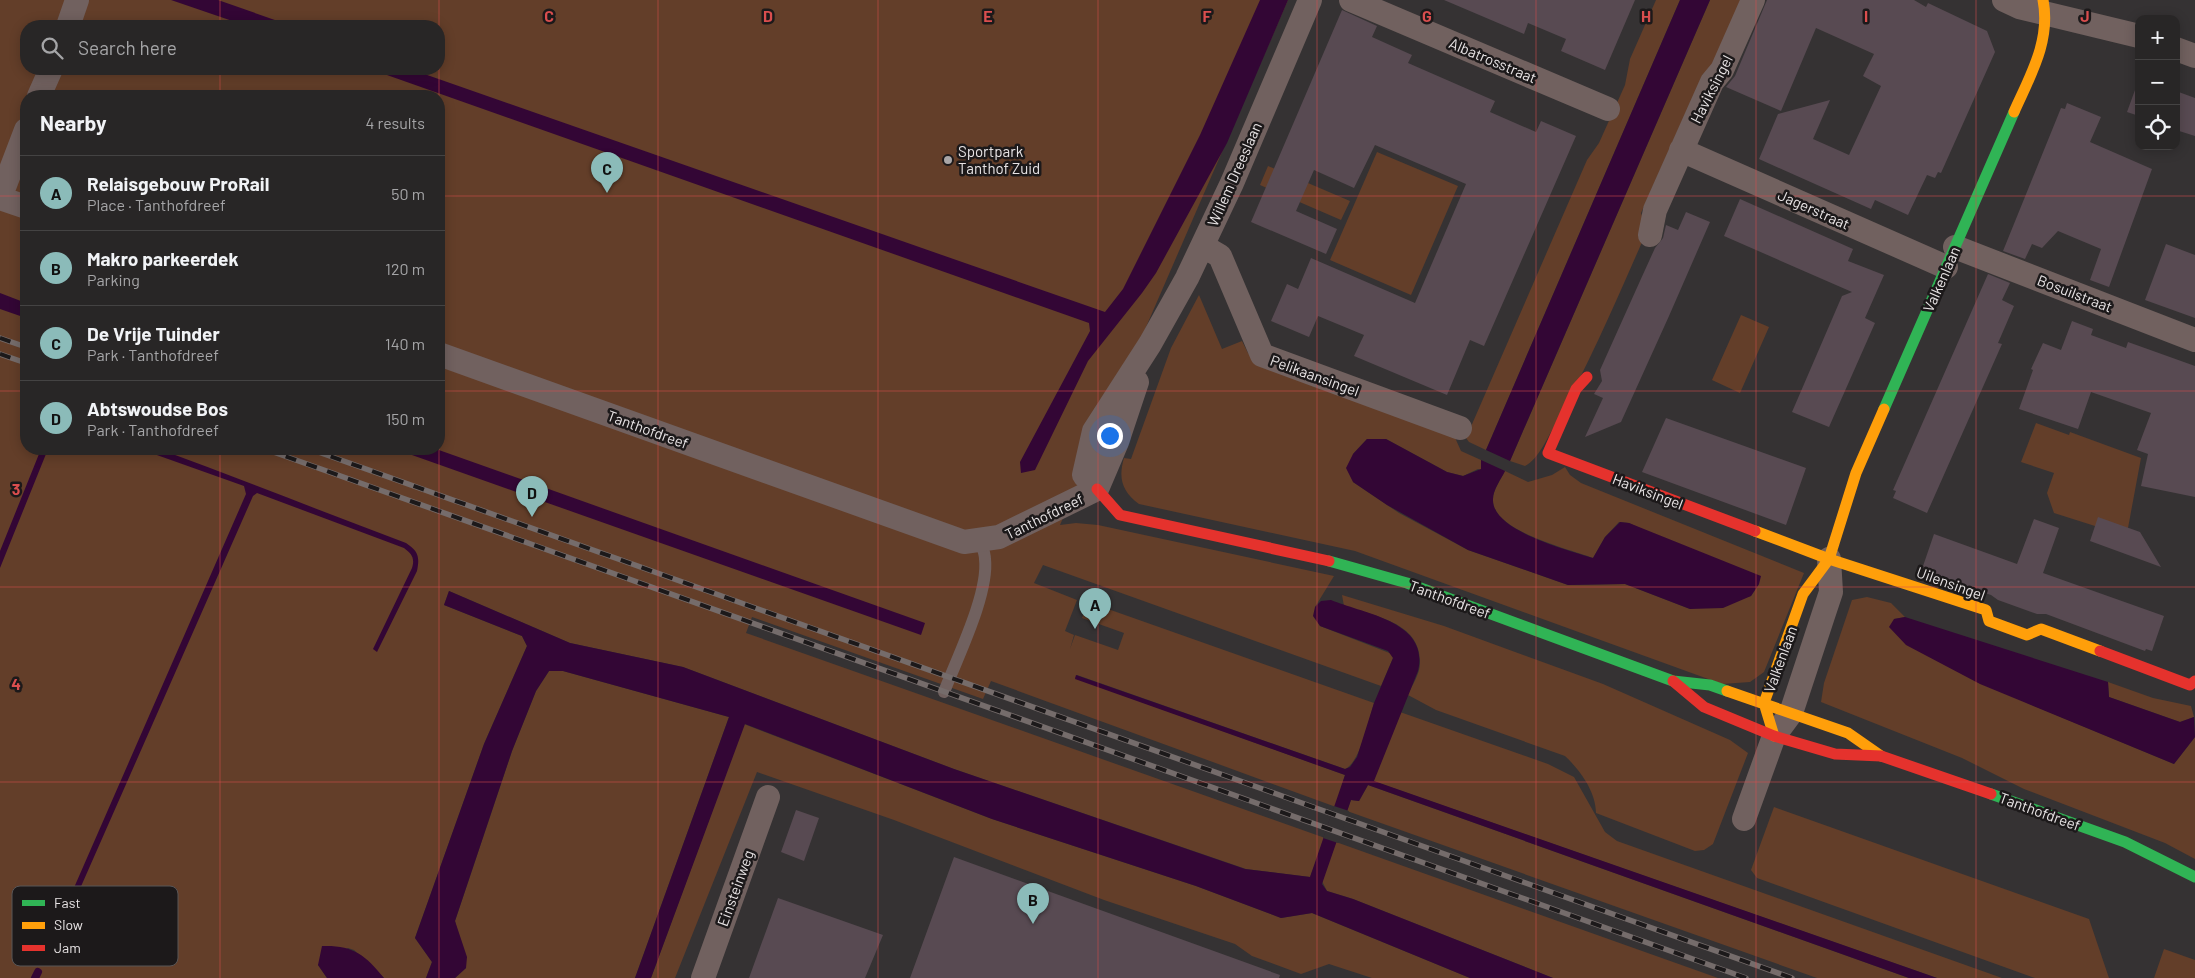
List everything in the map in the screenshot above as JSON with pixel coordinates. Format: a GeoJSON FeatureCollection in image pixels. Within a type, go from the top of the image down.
{"type":"FeatureCollection","features":[{"type":"Feature","properties":{"kind":"street"},"geometry":{"type":"LineString","coordinates":[[70,20],[77,0]]}},
{"type":"Feature","properties":{"kind":"street","name":"Willem Dreeslaan"},"geometry":{"type":"LineString","coordinates":[[1097,489],[1084,476],[1094,431],[1150,344],[1188,278],[1310,0]]}},
{"type":"Feature","properties":{"kind":"street","name":"Albatrosstraat"},"geometry":{"type":"LineString","coordinates":[[1351,0],[1608,109]]}},
{"type":"Feature","properties":{"kind":"street","name":"Haviksingel"},"geometry":{"type":"LineString","coordinates":[[1650,235],[1655,210],[1681,150],[1712,82],[1722,70],[1753,0]]}},
{"type":"Feature","properties":{"kind":"street"},"geometry":{"type":"LineString","coordinates":[[2004,0],[2019,7],[2045,7],[2135,35]]}},
{"type":"Feature","properties":{"kind":"street","name":"Valkenlaan"},"geometry":{"type":"LineString","coordinates":[[1774,736],[1764,703],[1803,594],[1829,559],[1856,472],[2038,58],[2045,36],[2045,7]]}},
{"type":"Feature","properties":{"kind":"street"},"geometry":{"type":"LineString","coordinates":[[2180,50],[2195,56]]}},
{"type":"Feature","properties":{"kind":"street"},"geometry":{"type":"LineString","coordinates":[[42,90],[48,75]]}},
{"type":"Feature","properties":{"kind":"street"},"geometry":{"type":"LineString","coordinates":[[20,146],[0,198],[20,205]]}},
{"type":"Feature","properties":{"kind":"street","name":"Jagerstraat"},"geometry":{"type":"LineString","coordinates":[[1681,150],[1950,257]]}},
{"type":"Feature","properties":{"kind":"street","name":"Pelikaansingel"},"geometry":{"type":"LineString","coordinates":[[1203,246],[1220,256],[1262,355],[1460,428]]}},
{"type":"Feature","properties":{"kind":"street","name":"Bosuilstraat"},"geometry":{"type":"LineString","coordinates":[[1950,257],[2195,340]]}},
{"type":"Feature","properties":{"kind":"street","name":"Tanthofdreef"},"geometry":{"type":"LineString","coordinates":[[445,356],[964,542],[999,537],[1097,489],[1120,515],[1341,564],[1397,580],[1673,681],[1710,684],[1764,703],[1848,733],[1881,756],[2125,842],[2195,877]]}},
{"type":"Feature","properties":{"kind":"street","name":"Haviksingel"},"geometry":{"type":"LineString","coordinates":[[1587,377],[1576,389],[1548,453],[1829,559]]}},
{"type":"Feature","properties":{"kind":"street","name":"Valkenlaan"},"geometry":{"type":"LineString","coordinates":[[1744,819],[1774,736],[1791,713],[1831,592],[1829,559]]}},
{"type":"Feature","properties":{"kind":"street","name":"Uilensingel"},"geometry":{"type":"LineString","coordinates":[[1829,559],[1986,610],[1989,621],[2027,635],[2041,629],[2190,685],[2195,681]]}},
{"type":"Feature","properties":{"kind":"street","name":"Tanthofdreef"},"geometry":{"type":"LineString","coordinates":[[1673,681],[1704,706],[1774,736],[1835,754],[1881,756]]}},
{"type":"Feature","properties":{"kind":"street","name":"Einsteinweg"},"geometry":{"type":"LineString","coordinates":[[703,978],[768,797]]}},
{"type":"Feature","properties":{"kind":"lane"},"geometry":{"type":"LineString","coordinates":[[944,692],[984,580],[985,559],[980,540]]}},
{"type":"Feature","properties":{"kind":"shaded area"},"geometry":{"type":"Polygon","coordinates":[[[0,0],[1288,0],[1060,525],[1076,523],[1098,525],[1334,576],[1315,607],[1320,626],[1392,654],[1393,658],[1381,686],[1043,565],[1034,583],[1077,600],[1065,631],[1074,635],[1070,649],[1075,635],[1118,650],[1124,633],[1082,618],[1087,604],[1085,603],[1091,603],[1374,703],[1359,750],[1350,765],[1345,769],[1077,675],[1075,678],[1345,775],[1336,807],[991,681],[983,699],[752,617],[746,633],[1325,838],[1310,877],[1246,869],[954,769],[683,667],[570,643],[449,591],[444,605],[522,636],[527,646],[484,744],[415,938],[432,962],[426,978],[384,978],[354,950],[348,948],[318,965],[327,978],[0,978],[0,0]]]}},
{"type":"Feature","properties":{"kind":"shaded area"},"geometry":{"type":"Polygon","coordinates":[[[171,0],[218,0],[275,20],[229,20],[171,0]]]}},
{"type":"Feature","properties":{"kind":"shaded area"},"geometry":{"type":"Polygon","coordinates":[[[1260,0],[1288,0],[1227,143],[1156,273],[1088,361],[1035,470],[1021,473],[1020,462],[1090,331],[1089,323],[445,95],[445,90],[429,90],[387,75],[427,75],[1105,312],[1123,289],[1200,135],[1260,0]]]}},
{"type":"Feature","properties":{"kind":"shaded area"},"geometry":{"type":"Polygon","coordinates":[[[1656,0],[1680,0],[1486,450],[1469,442],[1466,438],[1587,160],[1599,143],[1625,85],[1630,59],[1656,0]]]}},
{"type":"Feature","properties":{"kind":"shaded area"},"geometry":{"type":"Polygon","coordinates":[[[1680,0],[1710,0],[1510,461],[1486,450],[1680,0]]]}},
{"type":"Feature","properties":{"kind":"shaded area"},"geometry":{"type":"Polygon","coordinates":[[[1710,0],[1746,0],[1716,68],[1703,74],[1641,213],[1647,231],[1604,328],[1569,400],[1535,458],[1525,466],[1510,461],[1710,0]]]}},
{"type":"Feature","properties":{"kind":"shaded area"},"geometry":{"type":"Polygon","coordinates":[[[1377,152],[1458,186],[1411,295],[1330,260],[1377,152]]]}},
{"type":"Feature","properties":{"kind":"shaded area"},"geometry":{"type":"Polygon","coordinates":[[[1268,166],[1350,201],[1341,220],[1260,185],[1268,166]]]}},
{"type":"Feature","properties":{"kind":"shaded area"},"geometry":{"type":"Polygon","coordinates":[[[0,293],[20,301],[20,316],[0,309],[0,293]]]}},
{"type":"Feature","properties":{"kind":"shaded area"},"geometry":{"type":"Polygon","coordinates":[[[1199,295],[1222,349],[1242,341],[1248,353],[1257,360],[1452,431],[1461,451],[1481,460],[1482,470],[1478,469],[1463,476],[1447,472],[1386,439],[1367,439],[1353,454],[1353,482],[1399,513],[1468,550],[1568,585],[1625,584],[1690,609],[1751,596],[1759,584],[1629,523],[1619,522],[1605,537],[1593,558],[1533,537],[1504,520],[1496,510],[1493,496],[1505,471],[1528,482],[1552,475],[1565,467],[1570,475],[1581,483],[1804,573],[1764,672],[1750,682],[1722,684],[1355,551],[1139,504],[1129,495],[1123,484],[1121,472],[1124,458],[1131,459],[1171,348],[1199,295]]]}},
{"type":"Feature","properties":{"kind":"shaded area"},"geometry":{"type":"Polygon","coordinates":[[[1741,315],[1769,327],[1740,393],[1712,380],[1741,315]]]}},
{"type":"Feature","properties":{"kind":"shaded area"},"geometry":{"type":"Polygon","coordinates":[[[2036,423],[2069,435],[2070,432],[2141,458],[2128,528],[2095,526],[2054,513],[2047,493],[2054,473],[2021,462],[2036,423]]]}},
{"type":"Feature","properties":{"kind":"shaded area"},"geometry":{"type":"Polygon","coordinates":[[[1367,439],[1386,439],[1447,472],[1463,476],[1481,469],[1481,460],[1505,471],[1493,496],[1496,510],[1504,521],[1533,538],[1593,558],[1605,537],[1620,522],[1629,523],[1761,576],[1759,584],[1751,596],[1723,608],[1690,609],[1625,584],[1568,585],[1468,550],[1387,505],[1353,482],[1346,468],[1353,454],[1367,439]]]}},
{"type":"Feature","properties":{"kind":"shaded area"},"geometry":{"type":"Polygon","coordinates":[[[445,452],[925,623],[921,635],[412,455],[445,455],[445,452]]]}},
{"type":"Feature","properties":{"kind":"shaded area"},"geometry":{"type":"Polygon","coordinates":[[[39,455],[46,455],[0,568],[0,551],[39,455]]]}},
{"type":"Feature","properties":{"kind":"shaded area"},"geometry":{"type":"Polygon","coordinates":[[[157,455],[175,455],[406,543],[417,554],[417,571],[377,652],[373,649],[412,568],[413,559],[411,554],[404,548],[257,493],[253,496],[81,886],[75,886],[246,494],[244,486],[157,455]]]}},
{"type":"Feature","properties":{"kind":"shaded area"},"geometry":{"type":"Polygon","coordinates":[[[449,591],[570,643],[683,667],[954,769],[1245,869],[1310,877],[1345,775],[1075,679],[1076,675],[1345,769],[1350,767],[1357,757],[1374,703],[1393,658],[1388,651],[1320,626],[1313,616],[1315,607],[1321,601],[1331,600],[1391,622],[1404,630],[1414,641],[1419,654],[1418,671],[1374,781],[1937,978],[1909,978],[1368,785],[1359,801],[1351,800],[1322,884],[1327,891],[1353,899],[1553,978],[1470,978],[1312,913],[1281,918],[1196,886],[992,819],[745,724],[651,978],[635,978],[729,717],[563,671],[549,671],[536,691],[512,751],[455,921],[467,957],[466,968],[455,978],[426,978],[432,962],[415,938],[484,744],[527,646],[522,636],[444,605],[449,591]]]}},
{"type":"Feature","properties":{"kind":"shaded area"},"geometry":{"type":"Polygon","coordinates":[[[1342,595],[1444,626],[1603,684],[1730,740],[1748,753],[1713,844],[1704,850],[1695,851],[1596,813],[1590,789],[1576,768],[1565,756],[1436,710],[1408,695],[1420,667],[1418,649],[1413,638],[1394,623],[1344,606],[1342,595]]]}},
{"type":"Feature","properties":{"kind":"shaded area"},"geometry":{"type":"Polygon","coordinates":[[[1867,597],[1891,603],[1905,617],[1894,619],[2027,703],[2174,764],[2195,737],[2195,859],[2165,843],[2024,789],[1962,758],[1821,702],[1824,683],[1852,600],[1867,597]]]}},
{"type":"Feature","properties":{"kind":"shaded area"},"geometry":{"type":"Polygon","coordinates":[[[1905,617],[2108,682],[2109,697],[2180,722],[2194,717],[2195,737],[2174,764],[1980,684],[1906,645],[1889,627],[1894,619],[1905,617]]]}},
{"type":"Feature","properties":{"kind":"shaded area"},"geometry":{"type":"Polygon","coordinates":[[[549,671],[563,671],[729,717],[635,978],[455,978],[466,968],[455,921],[512,751],[536,691],[549,671]]]}},
{"type":"Feature","properties":{"kind":"shaded area"},"geometry":{"type":"Polygon","coordinates":[[[2108,682],[2153,698],[2191,706],[2194,717],[2180,722],[2109,697],[2108,682]]]}},
{"type":"Feature","properties":{"kind":"shaded area"},"geometry":{"type":"Polygon","coordinates":[[[1400,712],[1548,764],[1574,777],[1605,832],[1617,841],[2002,978],[1937,978],[1373,781],[1400,712]]]}},
{"type":"Feature","properties":{"kind":"shaded area"},"geometry":{"type":"Polygon","coordinates":[[[744,724],[992,819],[1196,886],[1281,918],[1312,913],[1470,978],[1372,978],[1329,964],[1301,974],[1252,956],[1235,944],[1104,900],[894,820],[757,772],[675,978],[651,978],[744,724]]]}},
{"type":"Feature","properties":{"kind":"shaded area"},"geometry":{"type":"Polygon","coordinates":[[[1368,785],[1909,978],[1817,978],[1347,811],[1351,800],[1359,801],[1368,785]]]}},
{"type":"Feature","properties":{"kind":"shaded area"},"geometry":{"type":"Polygon","coordinates":[[[1774,807],[2089,919],[2109,978],[2035,978],[1757,878],[1751,870],[1774,807]]]}},
{"type":"Feature","properties":{"kind":"shaded area"},"geometry":{"type":"Polygon","coordinates":[[[1336,842],[1718,978],[1553,978],[1353,899],[1327,891],[1322,881],[1336,842]]]}},
{"type":"Feature","properties":{"kind":"shaded area"},"geometry":{"type":"Polygon","coordinates":[[[322,946],[350,949],[364,957],[384,978],[327,978],[318,965],[322,946]]]}},
{"type":"Feature","properties":{"kind":"shaded area"},"geometry":{"type":"Polygon","coordinates":[[[2164,949],[2195,960],[2195,978],[2154,978],[2164,949]]]}},
{"type":"Feature","properties":{"kind":"pier"},"geometry":{"type":"Polygon","coordinates":[[[1334,806],[1349,811],[1338,843],[1323,838],[1334,806]]]}},
{"type":"Feature","properties":{"kind":"building"},"geometry":{"type":"Polygon","coordinates":[[[1444,0],[1635,0],[1605,70],[1561,51],[1566,39],[1528,23],[1524,34],[1444,0]]]}},
{"type":"Feature","properties":{"kind":"building"},"geometry":{"type":"Polygon","coordinates":[[[1767,0],[1914,0],[1926,7],[1928,3],[1987,31],[1995,52],[1941,173],[1938,172],[1935,178],[1927,175],[1908,215],[1875,200],[1871,209],[1759,159],[1778,114],[1830,100],[1813,139],[1849,155],[1881,86],[1863,76],[1874,54],[1816,28],[1781,111],[1726,87],[1735,76],[1767,0]]]}},
{"type":"Feature","properties":{"kind":"building"},"geometry":{"type":"Polygon","coordinates":[[[1342,10],[1377,26],[1372,37],[1412,55],[1408,63],[1495,101],[1490,112],[1536,132],[1541,121],[1576,136],[1484,346],[1470,340],[1447,395],[1354,356],[1364,335],[1318,316],[1309,337],[1271,321],[1287,284],[1298,289],[1311,258],[1415,303],[1466,184],[1375,145],[1354,188],[1314,170],[1296,211],[1337,229],[1326,254],[1251,222],[1342,10]]]}},
{"type":"Feature","properties":{"kind":"building"},"geometry":{"type":"Polygon","coordinates":[[[2135,90],[2135,115],[2127,112],[2135,90]]]}},
{"type":"Feature","properties":{"kind":"building"},"geometry":{"type":"Polygon","coordinates":[[[2180,92],[2195,98],[2195,136],[2180,131],[2180,92]]]}},
{"type":"Feature","properties":{"kind":"building"},"geometry":{"type":"Polygon","coordinates":[[[2067,103],[2101,117],[2090,142],[2152,169],[2109,287],[2090,280],[2101,249],[2058,231],[2042,248],[2032,244],[2025,259],[2003,251],[2061,108],[2065,109],[2067,103]]]}},
{"type":"Feature","properties":{"kind":"building"},"geometry":{"type":"Polygon","coordinates":[[[1740,199],[1853,249],[1848,261],[1884,275],[1865,318],[1875,323],[1829,427],[1792,412],[1842,296],[1852,292],[1724,236],[1740,199]]]}},
{"type":"Feature","properties":{"kind":"building"},"geometry":{"type":"Polygon","coordinates":[[[1686,212],[1710,222],[1669,316],[1621,422],[1585,437],[1603,398],[1594,394],[1602,381],[1600,370],[1655,248],[1663,238],[1666,225],[1678,230],[1686,212]]]}},
{"type":"Feature","properties":{"kind":"building"},"geometry":{"type":"Polygon","coordinates":[[[2166,244],[2195,255],[2195,318],[2145,300],[2166,244]]]}},
{"type":"Feature","properties":{"kind":"building"},"geometry":{"type":"Polygon","coordinates":[[[1988,274],[2010,283],[2002,300],[2014,306],[1998,343],[2002,344],[1927,513],[1893,498],[1896,491],[1893,490],[1988,274]]]}},
{"type":"Feature","properties":{"kind":"building"},"geometry":{"type":"Polygon","coordinates":[[[2072,321],[2093,329],[2091,335],[2126,348],[2128,342],[2195,366],[2195,497],[2141,486],[2148,454],[2137,450],[2151,413],[2091,392],[2078,429],[2019,409],[2033,370],[2031,369],[2043,343],[2061,350],[2072,321]]]}},
{"type":"Feature","properties":{"kind":"building"},"geometry":{"type":"Polygon","coordinates":[[[1666,418],[1806,468],[1786,525],[1642,472],[1666,418]]]}},
{"type":"Feature","properties":{"kind":"building"},"geometry":{"type":"Polygon","coordinates":[[[2098,517],[2140,532],[2161,567],[2090,541],[2098,517]]]}},
{"type":"Feature","properties":{"kind":"building"},"geometry":{"type":"Polygon","coordinates":[[[2034,519],[2059,528],[2043,573],[2164,616],[2152,651],[2146,649],[2145,651],[2046,614],[2037,614],[1998,600],[1991,595],[1927,574],[1928,572],[1922,569],[1934,534],[2017,564],[2034,519]]]}},
{"type":"Feature","properties":{"kind":"building"},"geometry":{"type":"Polygon","coordinates":[[[796,810],[819,818],[804,861],[781,852],[796,810]]]}},
{"type":"Feature","properties":{"kind":"building"},"geometry":{"type":"Polygon","coordinates":[[[954,857],[1280,975],[1279,978],[910,978],[954,857]]]}},
{"type":"Feature","properties":{"kind":"building"},"geometry":{"type":"Polygon","coordinates":[[[778,898],[883,935],[865,978],[749,978],[778,898]]]}},
{"type":"Feature","properties":{"kind":"waterway"},"geometry":{"type":"LineString","coordinates":[[35,978],[38,972]]}},
{"type":"Feature","properties":{"kind":"railway"},"geometry":{"type":"LineString","coordinates":[[0,338],[20,345]]}},
{"type":"Feature","properties":{"kind":"railway"},"geometry":{"type":"LineString","coordinates":[[0,354],[20,361]]}},
{"type":"Feature","properties":{"kind":"railway"},"geometry":{"type":"LineString","coordinates":[[282,455],[1746,978]]}},
{"type":"Feature","properties":{"kind":"railway"},"geometry":{"type":"LineString","coordinates":[[327,455],[1792,978]]}},
{"type":"Feature","properties":{"kind":"traffic: fast"},"geometry":{"type":"LineString","coordinates":[[1884,409],[2014,112]]}},
{"type":"Feature","properties":{"kind":"traffic: fast"},"geometry":{"type":"LineString","coordinates":[[1329,561],[1407,583],[1673,681],[1710,685],[1727,691]]}},
{"type":"Feature","properties":{"kind":"traffic: fast"},"geometry":{"type":"LineString","coordinates":[[1991,794],[2125,842],[2195,877]]}},
{"type":"Feature","properties":{"kind":"traffic: slow"},"geometry":{"type":"LineString","coordinates":[[2014,112],[2042,44],[2045,15],[2043,0]]}},
{"type":"Feature","properties":{"kind":"traffic: slow"},"geometry":{"type":"LineString","coordinates":[[1774,736],[1764,703],[1803,594],[1829,559],[1856,473],[1884,409]]}},
{"type":"Feature","properties":{"kind":"traffic: slow"},"geometry":{"type":"LineString","coordinates":[[1755,531],[1829,559],[1986,610],[1989,621],[2027,635],[2041,629],[2100,651]]}},
{"type":"Feature","properties":{"kind":"traffic: slow"},"geometry":{"type":"LineString","coordinates":[[1727,691],[1848,733],[1881,756]]}},
{"type":"Feature","properties":{"kind":"traffic: jam"},"geometry":{"type":"LineString","coordinates":[[1587,377],[1576,389],[1548,453],[1755,531]]}},
{"type":"Feature","properties":{"kind":"traffic: jam"},"geometry":{"type":"LineString","coordinates":[[1097,489],[1120,515],[1329,561]]}},
{"type":"Feature","properties":{"kind":"traffic: jam"},"geometry":{"type":"LineString","coordinates":[[2100,651],[2190,685],[2195,681]]}},
{"type":"Feature","properties":{"kind":"traffic: jam"},"geometry":{"type":"LineString","coordinates":[[1673,681],[1704,707],[1774,736],[1835,754],[1881,756],[1991,794]]}},
{"type":"Feature","properties":{"kind":"place","name":"Sportpark Tanthof Zuid"},"geometry":{"type":"Point","coordinates":[948,160]}},
{"type":"Feature","properties":{"kind":"place","name":"De Vrije Tuinder"},"geometry":{"type":"Point","coordinates":[607,193]}},
{"type":"Feature","properties":{"kind":"place","name":"Abtswoudse Bos"},"geometry":{"type":"Point","coordinates":[532,517]}},
{"type":"Feature","properties":{"kind":"place","name":"Relaisgebouw ProRail"},"geometry":{"type":"Point","coordinates":[1095,629]}},
{"type":"Feature","properties":{"kind":"place","name":"Makro parkeerdek"},"geometry":{"type":"Point","coordinates":[1033,924]}}]}
